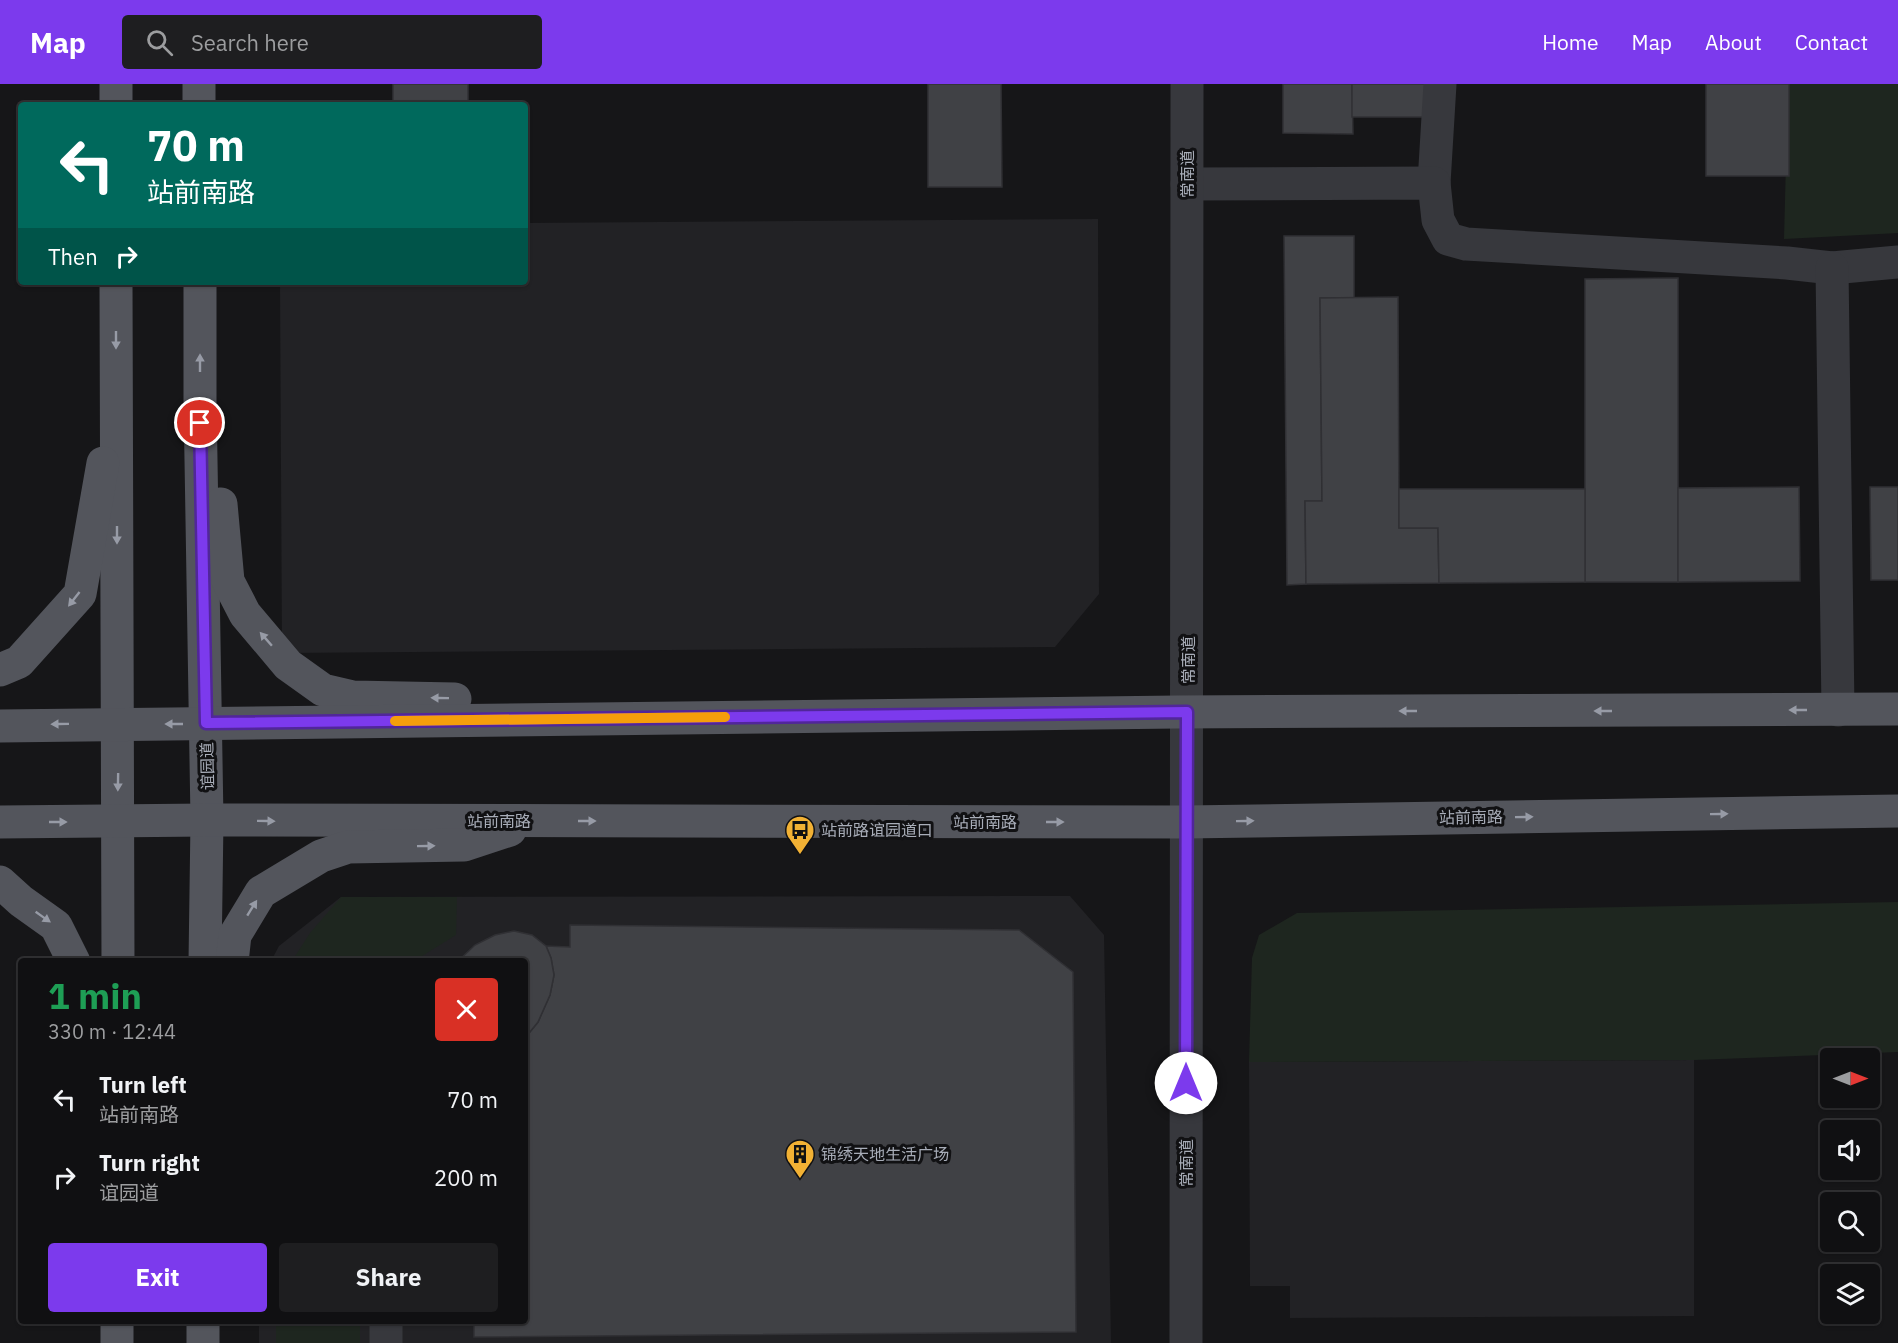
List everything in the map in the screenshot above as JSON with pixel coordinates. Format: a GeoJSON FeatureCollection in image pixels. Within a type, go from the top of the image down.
{"type":"FeatureCollection","features":[{"type":"Feature","properties":{"kind":"main road"},"geometry":{"type":"LineString","coordinates":[[116,84],[116,102]]}},
{"type":"Feature","properties":{"kind":"main road"},"geometry":{"type":"LineString","coordinates":[[199,84],[199,102]]}},
{"type":"Feature","properties":{"kind":"main road"},"geometry":{"type":"LineString","coordinates":[[116,285],[118,958]]}},
{"type":"Feature","properties":{"kind":"main road","name":"谊园道"},"geometry":{"type":"LineString","coordinates":[[200,285],[207,820],[206,958]]}},
{"type":"Feature","properties":{"kind":"main road"},"geometry":{"type":"LineString","coordinates":[[0,670],[19,662],[80,594],[95,496],[117,400]]}},
{"type":"Feature","properties":{"kind":"main road"},"geometry":{"type":"LineString","coordinates":[[200,400],[222,511],[228,581],[245,614],[288,665],[323,690],[353,697],[467,699],[538,720]]}},
{"type":"Feature","properties":{"kind":"main road"},"geometry":{"type":"LineString","coordinates":[[0,726],[1187,712],[1898,709]]}},
{"type":"Feature","properties":{"kind":"main road","name":"站前南路"},"geometry":{"type":"LineString","coordinates":[[0,822],[207,820],[1186,822],[1898,811]]}},
{"type":"Feature","properties":{"kind":"main road"},"geometry":{"type":"LineString","coordinates":[[232,958],[235,935],[261,892],[321,856],[348,847],[464,845],[537,821]]}},
{"type":"Feature","properties":{"kind":"main road"},"geometry":{"type":"LineString","coordinates":[[0,882],[21,902],[56,926],[72,958]]}},
{"type":"Feature","properties":{"kind":"main road"},"geometry":{"type":"LineString","coordinates":[[117,1324],[117,1343]]}},
{"type":"Feature","properties":{"kind":"main road"},"geometry":{"type":"LineString","coordinates":[[203,1324],[203,1343]]}},
{"type":"Feature","properties":{"kind":"street","name":"常南道"},"geometry":{"type":"LineString","coordinates":[[1186,1343],[1187,84]]}},
{"type":"Feature","properties":{"kind":"street"},"geometry":{"type":"LineString","coordinates":[[1440,84],[1434,183],[1438,220],[1448,239],[1466,244],[1787,263],[1832,268],[1898,262]]}},
{"type":"Feature","properties":{"kind":"street"},"geometry":{"type":"LineString","coordinates":[[1187,183],[1434,183]]}},
{"type":"Feature","properties":{"kind":"street"},"geometry":{"type":"LineString","coordinates":[[1832,268],[1838,710]]}},
{"type":"Feature","properties":{"kind":"street"},"geometry":{"type":"LineString","coordinates":[[386,1324],[386,1343]]}},
{"type":"Feature","properties":{"kind":"shaded area"},"geometry":{"type":"Polygon","coordinates":[[[1788,84],[1898,84],[1898,233],[1784,239],[1788,84]]]}},
{"type":"Feature","properties":{"kind":"shaded area"},"geometry":{"type":"Polygon","coordinates":[[[1098,219],[1099,594],[1055,647],[282,653],[280,285],[528,285],[528,223],[1098,219]]]}},
{"type":"Feature","properties":{"kind":"shaded area","name":"锦绣天地生活广场"},"geometry":{"type":"Polygon","coordinates":[[[1070,896],[1104,935],[1111,1343],[259,1343],[259,1324],[528,1324],[528,958],[273,958],[279,946],[341,897],[1070,896]]]}},
{"type":"Feature","properties":{"kind":"shaded area"},"geometry":{"type":"Polygon","coordinates":[[[341,897],[457,897],[456,935],[419,958],[294,958],[310,933],[341,897]]]}},
{"type":"Feature","properties":{"kind":"shaded area"},"geometry":{"type":"Polygon","coordinates":[[[1898,902],[1898,1052],[1880,1053],[1880,1048],[1820,1048],[1820,1055],[1694,1060],[1249,1062],[1252,958],[1259,935],[1297,913],[1898,902]]]}},
{"type":"Feature","properties":{"kind":"shaded area"},"geometry":{"type":"Polygon","coordinates":[[[1694,1060],[1694,1316],[1290,1318],[1290,1286],[1250,1286],[1249,1062],[1694,1060]]]}},
{"type":"Feature","properties":{"kind":"shaded area"},"geometry":{"type":"Polygon","coordinates":[[[276,1324],[360,1324],[360,1343],[276,1343],[276,1324]]]}},
{"type":"Feature","properties":{"kind":"building"},"geometry":{"type":"Polygon","coordinates":[[[393,84],[468,84],[468,102],[393,102],[393,84]]]}},
{"type":"Feature","properties":{"kind":"building"},"geometry":{"type":"Polygon","coordinates":[[[928,84],[1001,84],[1002,187],[928,187],[928,84]]]}},
{"type":"Feature","properties":{"kind":"building"},"geometry":{"type":"Polygon","coordinates":[[[1283,84],[1352,84],[1353,134],[1283,133],[1283,84]]]}},
{"type":"Feature","properties":{"kind":"building"},"geometry":{"type":"Polygon","coordinates":[[[1352,84],[1433,84],[1433,117],[1352,117],[1352,84]]]}},
{"type":"Feature","properties":{"kind":"building"},"geometry":{"type":"Polygon","coordinates":[[[1706,84],[1789,84],[1789,176],[1706,176],[1706,84]]]}},
{"type":"Feature","properties":{"kind":"building"},"geometry":{"type":"Polygon","coordinates":[[[1284,236],[1354,236],[1354,298],[1320,298],[1322,501],[1305,501],[1306,584],[1287,585],[1284,236]]]}},
{"type":"Feature","properties":{"kind":"building"},"geometry":{"type":"Polygon","coordinates":[[[1678,278],[1678,582],[1585,582],[1585,279],[1678,278]]]}},
{"type":"Feature","properties":{"kind":"building"},"geometry":{"type":"Polygon","coordinates":[[[1398,297],[1399,528],[1438,528],[1439,583],[1306,584],[1305,501],[1322,501],[1320,298],[1398,297]]]}},
{"type":"Feature","properties":{"kind":"building"},"geometry":{"type":"Polygon","coordinates":[[[1799,487],[1800,581],[1678,582],[1678,488],[1799,487]]]}},
{"type":"Feature","properties":{"kind":"building"},"geometry":{"type":"Polygon","coordinates":[[[1870,487],[1898,487],[1898,580],[1871,580],[1870,487]]]}},
{"type":"Feature","properties":{"kind":"building"},"geometry":{"type":"Polygon","coordinates":[[[1399,489],[1585,489],[1585,582],[1439,583],[1438,528],[1399,528],[1399,489]]]}},
{"type":"Feature","properties":{"kind":"building","name":"锦绣天地生活广场"},"geometry":{"type":"Polygon","coordinates":[[[570,925],[1019,930],[1073,972],[1076,1332],[474,1337],[474,1324],[528,1324],[528,1034],[538,1022],[550,995],[554,975],[546,946],[570,947],[570,925]]]}},
{"type":"Feature","properties":{"kind":"building"},"geometry":{"type":"Polygon","coordinates":[[[514,931],[532,935],[546,946],[551,958],[554,975],[550,995],[538,1022],[528,1034],[528,958],[461,958],[475,945],[495,935],[514,931]]]}},
{"type":"Feature","properties":{"kind":"slow traffic"},"geometry":{"type":"LineString","coordinates":[[395,721],[725,717]]}},
{"type":"Feature","properties":{"kind":"place","name":"站前路谊园道口"},"geometry":{"type":"Point","coordinates":[800,856]}},
{"type":"Feature","properties":{"kind":"place","name":"锦绣天地生活广场"},"geometry":{"type":"Point","coordinates":[800,1180]}},
{"type":"Feature","properties":{"kind":"route"},"geometry":{"type":"LineString","coordinates":[[200,423],[206,723],[1187,712],[1186,1083]]}}]}
